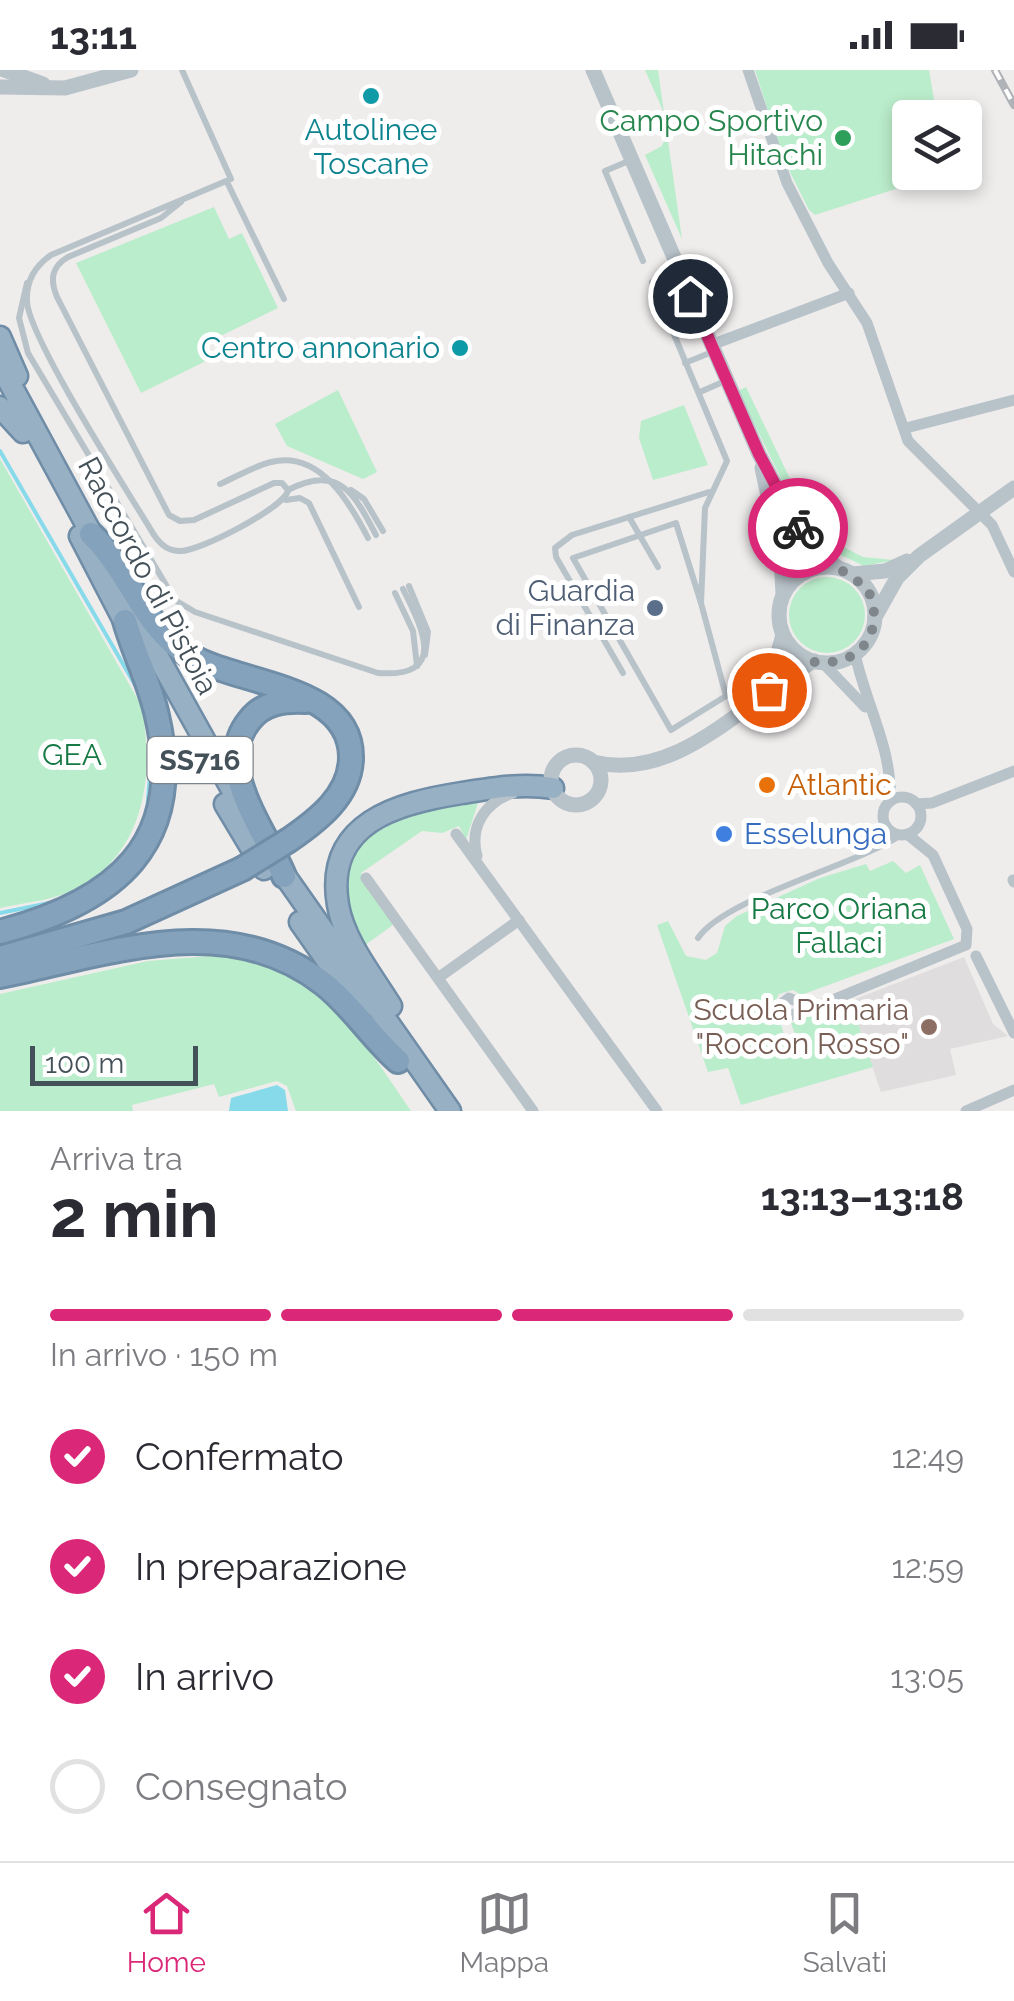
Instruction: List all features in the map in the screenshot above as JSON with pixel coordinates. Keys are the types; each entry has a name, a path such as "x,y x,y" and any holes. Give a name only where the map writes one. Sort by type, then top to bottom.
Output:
{"highway":[{"path":"0,336 28,429"},
{"name":"Raccordo di Pistoia","path":"0,365 124,621 260,863 434,1111"},
{"name":"Raccordo di Pistoia","path":"0,389 91,534 217,766 284,876 452,1111"},
{"path":"0,408 28,429"},
{"path":"2,962 126,922 242,869 290,840 336,800 350,768 350,749 342,726 313,702 291,688 210,667 180,650 152,622 110,554 91,534"},
{"path":"0,932 67,912 103,892 132,862 157,813 163,777 161,737 153,699 124,621"},
{"path":"284,876 245,796 238,748 246,725 262,709 287,700 313,702"},
{"path":"452,1111 348,935 338,906 341,860 368,822 396,807 506,786 554,791"},
{"path":"2,962 170,942 252,946 282,957 324,984 398,1061"}],"street":[{"path":"4,70 48,89"},
{"path":"0,98 131,70"},
{"path":"593,70 759,454 804,539 870,593 875,618"},
{"path":"748,70 787,183 870,330 912,448 992,525 1014,572"},
{"path":"0,87 48,89"},
{"path":"712,348 849,293"},
{"path":"906,428 1014,400"},
{"path":"759,454 781,556 783,596 779,616 783,634 796,652 818,662 870,712"},
{"path":"627,768 578,756 562,760 553,774 554,791 565,803 578,805 593,800 627,768 701,739 751,702 818,662 855,654 868,640 897,578 920,556 1014,488"},
{"path":"783,596 805,572 885,571 920,556"},
{"path":"751,702 771,672 783,634"},
{"path":"855,654 870,712 909,820"},
{"path":"890,760 890,801 884,815 909,820 932,804 1014,771"},
{"path":"594,762 601,778 600,790"},
{"path":"480,865 475,832 495,801 525,791 554,791"},
{"path":"813,1008 966,945 967,929 924,844 909,820 890,801"},
{"path":"456,834 657,1111"},
{"path":"366,878 533,1111"},
{"path":"438,978 519,920"},
{"path":"976,956 1014,1034"},
{"path":"966,1111 1014,1090"}],"lane":[{"path":"182,70 230,172 228,182 284,299"},
{"path":"632,159 605,172 643,261"},
{"path":"228,182 51,255 23,291 18,318 28,353 174,600 194,612 378,673 397,674 419,664 430,642 402,589 419,664"},
{"path":"181,202 162,218 62,260 53,274 54,290 169,515 190,521 274,483 282,483 288,490"},
{"path":"30,278 28,306 35,328 160,543 176,551 194,549 285,501 300,498 309,503 359,607"},
{"path":"652,282 727,458 704,512 700,603"},
{"path":"658,298 686,286"},
{"path":"685,363 712,348"},
{"path":"700,392 726,381"},
{"path":"220,484 279,460 303,464 352,493 376,535 330,480"},
{"path":"288,490 330,480"},
{"path":"285,501 288,490"},
{"path":"623,673 554,551 565,538 710,492"},
{"path":"629,517 658,567"},
{"path":"678,525 700,603 726,696 670,730 572,561 578,553 678,525"},
{"path":"698,938 719,918 883,847 909,820"}],"shaded area":[{"name":"Scuola Primaria \"Roccon Rosso\"","path":"964,957 993,1024 1008,1036 950,1049 956,1075 881,1092 850,1001"}],"green space":[{"path":"645,70 658,70 682,239 645,155 662,146 665,139 658,117 664,113"},
{"name":"Campo Sportivo Hitachi","path":"755,70 929,70 934,100 892,100 892,190 815,215 783,158"},
{"path":"214,207 229,239 242,233 278,308 202,345 208,360 141,393 76,263"},
{"path":"746,387 816,533 863,557 894,560 864,566 812,541 738,391"},
{"path":"338,390 377,472 363,479 287,446 275,424"},
{"path":"684,405 708,465 653,480 639,438 641,421"},
{"name":"GEA","path":"0,459 141,705 147,760 139,813 114,859 69,892 0,908"},
{"path":"827,577 854,588 865,615 854,642 827,653 800,642 789,615 800,588"},
{"path":"478,803 466,840 459,826 442,833 422,831 361,873 393,925 361,948 348,912 345,882 352,858 367,840 388,826 445,808"},
{"name":"Parco Oriana Fallaci","path":"893,861 906,873 920,865 954,939 801,995 793,990 779,994 774,1004 787,1043 797,1040 791,1023 850,1001 873,1067 741,1105 728,1068 708,1072 657,925 668,921 686,956 706,960 717,953 725,926 737,916 820,878 866,864 870,871"},
{"path":"223,955 257,962 312,990 355,1032 411,1111 296,1111 287,1086 277,1081 219,1097 214,1084 132,1105 133,1111 0,1111 0,994 148,961"}],"water":[{"path":"277,1085 285,1090 288,1111 229,1111 231,1098"}],"waterway":[{"path":"0,451 138,690"},
{"path":"147,812 152,752"},
{"path":"0,913 54,902"}],"railway":[{"path":"995,70 1014,105"}],"way so far":[{"path":"769,690 814,661 834,662 855,654 868,640 874,622 873,603 866,587 819,555 798,528"}],"place":[{"name":"Autolinee Toscane","path":"371,96"},
{"name":"Campo Sportivo Hitachi","path":"843,138"},
{"name":"Centro annonario","path":"460,348"},
{"name":"Guardia di Finanza","path":"655,608"},
{"name":"Atlantic","path":"767,785"},
{"name":"Esselunga","path":"724,834"},
{"name":"Scuola Primaria \"Roccon Rosso\"","path":"929,1027"}],"route":[{"path":"690,296 759,454 798,528"}]}
